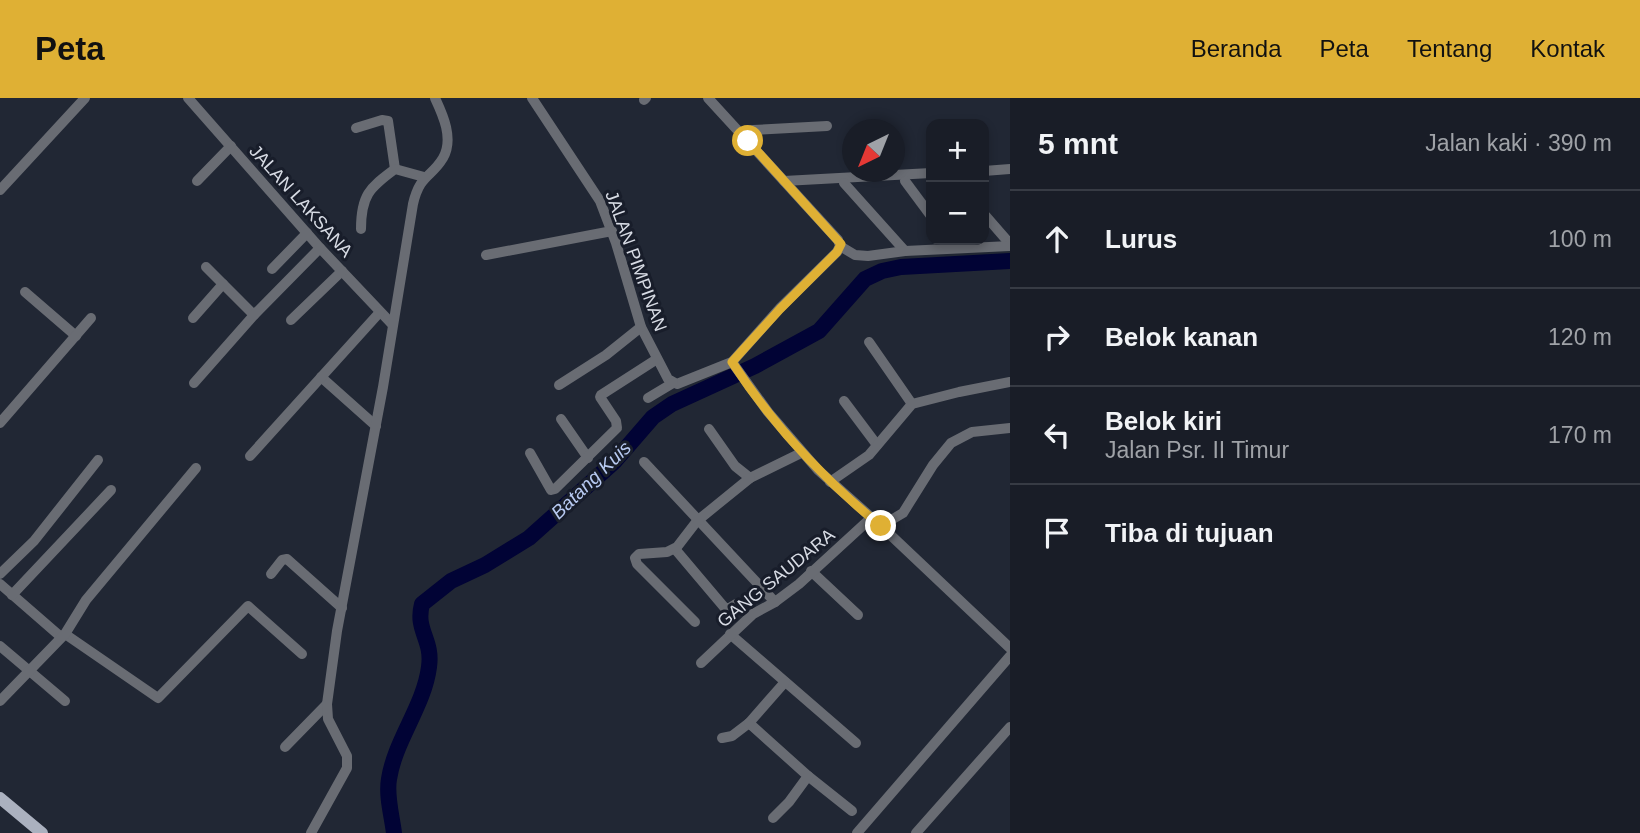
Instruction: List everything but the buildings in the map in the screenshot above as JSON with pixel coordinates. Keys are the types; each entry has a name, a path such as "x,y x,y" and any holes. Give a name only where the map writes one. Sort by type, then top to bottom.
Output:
{"main road":[{"path":"0,798 42,833"}],"street":[{"path":"0,190 85,98"},
{"name":"JALAN LAKSANA","path":"188,98 320,248 392,324"},
{"path":"311,833 347,768 347,756 328,719 327,704 413,204 418,186 446,151 445,120 435,98"},
{"name":"JALAN PIMPINAN","path":"532,98 593,187 612,231 641,327 668,379 673,383"},
{"path":"708,98 838,240 840,246 855,256 1010,245"},
{"path":"356,128 382,120 388,121 395,170"},
{"path":"742,135 753,130 827,126"},
{"path":"197,181 231,146"},
{"path":"395,170 424,177"},
{"path":"361,229 361,211 365,199 372,188 395,170"},
{"path":"989,172 1008,175"},
{"path":"784,180 926,173"},
{"path":"905,181 926,209"},
{"path":"844,183 905,251"},
{"path":"989,220 1010,245"},
{"path":"486,255 612,231"},
{"path":"272,269 307,233"},
{"path":"954,245 958,250"},
{"path":"648,398 673,383 688,381 733,364 780,309 840,246"},
{"path":"194,383 254,315 320,248"},
{"path":"206,267 254,315"},
{"path":"291,320 342,271"},
{"path":"193,318 223,284"},
{"path":"25,292 76,336"},
{"path":"250,456 380,312"},
{"path":"0,423 91,318"},
{"path":"559,385 606,355 641,327"},
{"path":"869,342 912,404"},
{"path":"530,453 552,490 618,427 601,395 657,359"},
{"path":"733,364 801,453 1010,648"},
{"path":"321,377 376,426"},
{"path":"830,482 864,458 912,404 959,391 1010,382"},
{"path":"844,401 877,445"},
{"path":"561,419 588,458"},
{"path":"881,526 903,513 933,465 951,443 972,432 1010,428"},
{"path":"709,429 735,466 750,478"},
{"path":"695,622 635,561 639,554 674,549 697,521 750,478 801,453"},
{"path":"0,574 34,541 98,460"},
{"path":"644,463 775,603"},
{"path":"0,701 63,635 86,600 196,468"},
{"path":"12,595 111,490"},
{"name":"GANG SAUDARA","path":"701,663 752,614 775,603 799,584 871,518"},
{"path":"674,549 724,607 728,609 736,604"},
{"path":"271,574 282,560 287,559 342,608"},
{"path":"811,571 858,615"},
{"path":"0,584 63,635 158,698 248,606 302,654"},
{"path":"730,634 856,743"},
{"path":"0,646 65,701"},
{"path":"857,833 1010,656"},
{"path":"722,738 732,736 750,723 785,682"},
{"path":"285,747 327,704"},
{"path":"750,723 808,776 852,811"},
{"path":"916,833 1010,727"},
{"path":"773,818 808,776"}],"waterway":[{"name":"Batang Kuis","path":"394,833 389,779 429,667 429,649 420,613 422,604 451,581 485,565 529,538 614,462 653,417 672,404 755,366 819,331 865,279 882,271 901,267 1010,261"}],"route":[{"path":"748,141 841,244 837,252 732,362 801,453 881,526"}]}
